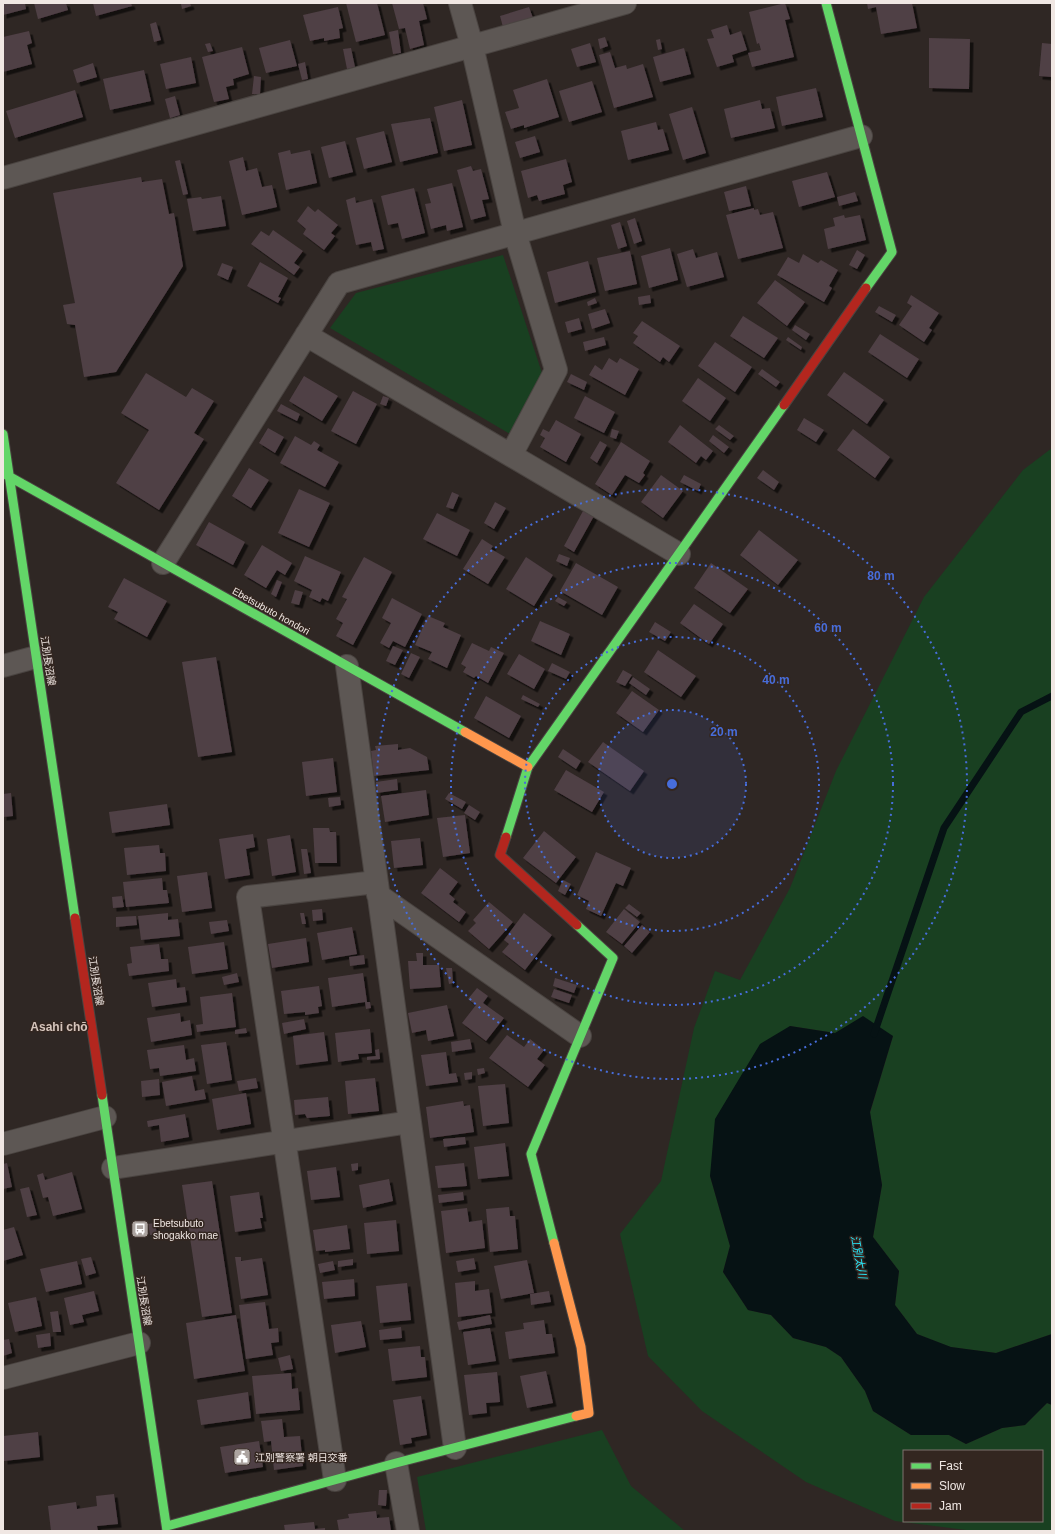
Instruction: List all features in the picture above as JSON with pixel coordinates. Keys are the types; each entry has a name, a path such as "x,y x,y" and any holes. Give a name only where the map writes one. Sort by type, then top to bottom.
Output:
{"street":[{"path":"460,3 472,46 515,234 556,370 511,455"},
{"path":"3,178 625,3"},
{"path":"167,1529 335,1480 589,1413 581,1347 531,1154 613,958 500,855 528,767 892,252 826,3"},
{"path":"163,563 339,283 861,136"},
{"path":"306,335 679,554"},
{"name":"江別長沼線","path":"3,434 6,475 36,657 167,1529"},
{"name":"Ebetsubuto hondori","path":"6,475 528,767"},
{"path":"3,666 36,657"},
{"path":"347,666 455,1448"},
{"path":"335,1480 248,897 377,888 580,1036"},
{"path":"3,1144 105,1117"},
{"path":"113,1168 410,1122"},
{"path":"3,1378 139,1343"},
{"path":"396,1464 408,1531"}],"green space":[{"path":"503,255 544,379 510,434 330,328 356,293"},
{"path":"1052,448 1052,1334 996,1353 950,1347 917,1334 895,1305 899,1271 873,1237 882,1185 870,1113 893,1036 835,1033 790,1026 710,1176 730,1246 723,1272 748,1310 771,1315 793,1338 826,1347 841,1357 865,1391 873,1411 911,1435 949,1435 966,1444 1002,1428 1025,1425 1047,1403 1052,1405 1052,1530 974,1531 895,1521 806,1482 702,1411 648,1356 620,1234 661,1181 694,1028 715,971 740,980 790,888 836,771 924,597 1023,470"},
{"path":"602,1430 631,1486 685,1531 426,1531 417,1477"}],"water":[{"name":"江別太川","path":"863,1016 893,1036 870,1112 882,1185 873,1237 899,1271 895,1305 917,1334 951,1347 996,1353 1052,1334 1052,1405 1047,1403 1025,1425 1002,1428 966,1444 949,1435 911,1435 873,1411 865,1391 841,1357 826,1347 793,1338 771,1315 748,1310 723,1272 730,1246 710,1176 715,1119 760,1044 790,1026 835,1033"}],"building":[{"path":"3,3 25,3 26,9 3,15"},
{"path":"34,3 66,3 68,10 38,19"},
{"path":"93,3 131,3 132,6 96,16"},
{"path":"190,3 191,6 182,9 181,4"},
{"path":"346,3 377,3 385,35 356,42"},
{"path":"392,3 423,3 427,19 419,21 424,45 410,49 405,28 399,29"},
{"path":"785,3 790,19 785,20 794,57 752,67 748,53 761,50 759,43 757,44 749,12"},
{"path":"867,3 912,3 917,28 881,34 876,7 868,9"},
{"path":"338,7 343,28 339,29 340,38 324,41 324,38 310,41 303,15"},
{"path":"529,7 533,18 503,27 500,16"},
{"path":"156,22 161,40 154,42 150,24"},
{"path":"727,25 730,35 741,31 747,50 732,55 734,62 717,67 707,39 714,38 711,30"},
{"path":"398,30 401,53 393,54 389,32"},
{"path":"29,31 32,43 27,45 32,64 3,72 3,37"},
{"path":"605,37 608,46 600,49 598,39"},
{"path":"929,38 970,39 969,89 929,88"},
{"path":"660,39 662,49 658,50 656,40"},
{"path":"290,40 297,66 266,73 259,48"},
{"path":"210,43 213,51 208,52 205,44"},
{"path":"590,43 596,62 577,67 571,49"},
{"path":"1042,43 1052,44 1052,77 1039,76"},
{"path":"242,47 249,74 233,79 234,85 226,87 229,99 214,102 202,57"},
{"path":"351,48 355,67 347,69 343,49"},
{"path":"684,48 691,74 660,82 653,57"},
{"path":"610,52 615,68 626,65 627,69 643,64 653,97 614,108 599,55"},
{"path":"191,57 196,83 166,89 160,64"},
{"path":"305,62 308,79 302,80 298,64"},
{"path":"93,63 97,77 77,83 73,70"},
{"path":"144,70 151,101 110,110 103,79"},
{"path":"254,76 261,77 260,94 252,94"},
{"path":"547,79 559,117 524,128 524,125 511,129 505,112 519,108 513,90"},
{"path":"592,81 602,112 569,122 559,91"},
{"path":"816,88 823,117 782,126 776,97"},
{"path":"75,90 83,117 15,138 6,111"},
{"path":"175,96 180,115 170,118 165,99"},
{"path":"462,100 472,145 444,151 434,107"},
{"path":"760,100 762,109 770,108 775,128 731,138 724,109"},
{"path":"692,107 706,153 683,160 669,114"},
{"path":"430,118 438,153 400,162 391,124"},
{"path":"656,122 658,130 663,129 669,150 628,160 621,131"},
{"path":"384,131 392,162 364,169 356,138"},
{"path":"535,136 540,152 520,158 515,142"},
{"path":"345,141 353,172 329,178 321,147"},
{"path":"290,150 291,154 310,150 317,183 286,190 278,153"},
{"path":"243,157 246,171 257,168 262,187 272,185 277,207 242,215 229,161"},
{"path":"566,159 572,182 563,185 565,194 539,201 537,195 528,198 521,171"},
{"path":"180,160 188,194 183,195 175,161"},
{"path":"471,166 473,171 481,169 489,199 482,200 486,216 471,220 457,170"},
{"path":"827,172 835,197 799,207 792,181"},
{"path":"141,177 142,182 162,179 169,214 174,213 183,266 116,372 84,377 75,325 67,324 63,305 75,303 53,193"},
{"path":"452,183 463,227 447,231 446,225 431,229 425,204 431,203 427,189"},
{"path":"746,186 751,206 729,211 724,192"},
{"path":"414,188 425,233 402,239 398,223 388,225 381,196"},
{"path":"855,192 858,201 839,206 837,197"},
{"path":"221,196 226,226 193,231 187,199 201,197 202,199"},
{"path":"355,197 356,203 372,199 384,249 373,251 371,242 356,245 346,200"},
{"path":"308,206 315,212 318,209 338,225 331,233 335,236 324,250 303,234 306,229 297,221"},
{"path":"754,208 754,210 758,209 760,215 773,212 783,248 738,259 726,215"},
{"path":"844,215 845,218 860,215 866,240 828,249 824,229 835,226 833,218"},
{"path":"635,218 642,241 634,244 627,221"},
{"path":"620,222 627,246 618,249 611,225"},
{"path":"273,230 303,251 294,263 300,267 294,275 251,244 261,231 269,236"},
{"path":"670,248 678,280 649,288 641,256"},
{"path":"693,249 696,258 717,252 724,277 687,287 677,254"},
{"path":"857,250 865,255 857,269 849,265"},
{"path":"630,251 637,284 605,291 597,258"},
{"path":"803,254 818,263 821,260 838,270 829,286 832,288 824,302 777,275 788,257 799,263"},
{"path":"588,261 596,292 555,303 547,272"},
{"path":"260,262 288,278 278,297 281,298 278,303 247,286"},
{"path":"222,263 233,267 228,280 217,275"},
{"path":"775,280 805,302 787,326 757,303"},
{"path":"650,295 651,303 639,305 638,297"},
{"path":"911,295 939,313 929,328 932,330 924,342 899,325 912,306 907,303"},
{"path":"595,298 597,303 588,306 587,302"},
{"path":"879,306 896,315 892,322 875,312"},
{"path":"605,309 610,323 592,329 588,314"},
{"path":"743,316 778,338 764,358 730,336"},
{"path":"579,318 582,329 568,333 565,322"},
{"path":"642,321 680,346 669,362 663,357 660,362 633,343 638,336 633,333"},
{"path":"795,325 810,334 806,340 792,330"},
{"path":"880,334 919,359 907,378 868,352"},
{"path":"604,337 606,345 585,351 583,342"},
{"path":"788,337 802,347 801,350 786,340"},
{"path":"715,342 752,367 735,392 698,366"},
{"path":"609,358 617,363 620,358 639,369 625,395 589,375 595,365 602,370"},
{"path":"762,369 780,382 776,387 758,374"},
{"path":"844,372 884,400 867,424 827,395"},
{"path":"146,373 186,397 192,388 214,401 194,433 204,439 159,510 116,483 149,430 121,413"},
{"path":"571,374 587,382 584,390 567,382"},
{"path":"304,376 338,396 322,421 289,401"},
{"path":"698,378 726,398 710,421 682,401"},
{"path":"353,391 377,404 356,444 331,431"},
{"path":"383,396 389,398 386,406 380,404"},
{"path":"585,396 615,412 604,433 574,418"},
{"path":"281,404 300,414 297,421 277,411"},
{"path":"804,418 824,430 816,442 797,430"},
{"path":"556,420 581,434 566,462 540,447 545,438 540,435 543,429 549,432"},
{"path":"680,425 713,451 706,460 701,456 696,463 668,442"},
{"path":"719,425 734,436 730,440 715,429"},
{"path":"268,428 284,437 275,453 259,443"},
{"path":"612,429 619,431 616,439 610,437"},
{"path":"853,429 890,457 875,478 837,450"},
{"path":"713,435 729,447 724,453 709,441"},
{"path":"295,436 311,445 314,441 320,445 317,450 339,462 325,487 280,463"},
{"path":"600,441 607,445 597,463 590,458"},
{"path":"621,442 650,461 643,473 645,475 639,483 625,475 612,495 595,484"},
{"path":"249,468 269,480 251,508 232,496"},
{"path":"763,470 779,482 774,490 757,478"},
{"path":"661,475 683,491 663,518 641,502"},
{"path":"684,475 701,484 698,491 680,482"},
{"path":"299,489 330,503 309,547 278,533"},
{"path":"452,492 459,495 453,509 446,507"},
{"path":"495,502 506,508 494,529 484,523"},
{"path":"583,511 594,516 574,552 564,546"},
{"path":"437,513 470,530 457,556 423,539"},
{"path":"209,522 245,542 233,565 196,545"},
{"path":"759,530 798,560 778,585 740,555"},
{"path":"482,539 493,546 491,549 505,557 488,584 463,569"},
{"path":"262,545 292,563 285,575 277,570 266,588 244,575"},
{"path":"559,554 570,558 567,566 556,561"},
{"path":"305,556 341,572 328,601 322,598 320,602 309,597 312,590 294,581"},
{"path":"364,557 392,572 353,645 336,636 343,623 336,619 347,599 342,597"},
{"path":"526,557 553,575 534,606 506,589"},
{"path":"576,563 618,587 602,615 560,591"},
{"path":"711,563 748,589 730,613 694,588"},
{"path":"124,578 167,601 147,637 114,619 118,612 108,607"},
{"path":"277,580 282,582 276,597 271,594"},
{"path":"295,590 303,592 299,605 291,603"},
{"path":"558,597 567,602 564,606 555,601"},
{"path":"392,598 422,614 405,647 393,641 389,648 380,643 391,623 382,618"},
{"path":"694,604 723,624 709,644 680,623"},
{"path":"428,616 445,623 443,627 461,635 447,668 428,659 432,652 415,645"},
{"path":"540,621 570,634 561,655 531,641"},
{"path":"655,622 671,632 665,641 649,632"},
{"path":"472,643 489,651 491,647 504,653 488,683 476,676 474,678 463,672 466,667 461,664"},
{"path":"393,646 403,650 395,665 386,661"},
{"path":"658,650 696,676 681,697 644,672"},
{"path":"411,653 420,657 409,678 401,674"},
{"path":"519,654 545,669 534,689 507,674"},
{"path":"216,657 232,752 198,757 182,662"},
{"path":"552,663 570,672 566,679 548,671"},
{"path":"623,670 632,675 625,686 616,682"},
{"path":"633,677 650,689 646,695 629,683"},
{"path":"632,691 659,710 643,732 616,713"},
{"path":"523,695 540,704 538,707 521,699"},
{"path":"486,696 521,716 509,738 474,718"},
{"path":"603,742 644,771 630,791 588,762"},
{"path":"398,744 398,750 410,748 427,757 429,770 374,776 371,751 376,750 375,746"},
{"path":"563,749 581,761 576,769 558,757"},
{"path":"333,758 337,792 306,796 302,762"},
{"path":"566,770 604,792 592,812 554,790"},
{"path":"397,779 398,790 377,793 376,782"},
{"path":"426,790 429,815 385,822 381,796"},
{"path":"11,793 13,816 3,817 3,794"},
{"path":"449,793 466,802 462,809 445,799"},
{"path":"340,797 341,805 329,807 328,798"},
{"path":"167,804 170,825 112,833 109,812"},
{"path":"469,805 480,812 475,820 464,813"},
{"path":"465,815 470,853 443,857 437,818"},
{"path":"313,828 329,828 330,832 336,832 337,863 315,863"},
{"path":"544,831 576,857 556,883 523,858"},
{"path":"253,834 255,847 246,849 250,875 225,879 219,839"},
{"path":"290,835 296,872 272,876 267,839"},
{"path":"420,838 423,865 394,868 391,841"},
{"path":"159,845 160,853 165,853 166,871 127,875 124,848"},
{"path":"301,849 307,849 311,873 304,874"},
{"path":"596,852 631,868 623,886 616,883 601,916 586,909 589,901 577,895"},
{"path":"440,868 458,882 449,894 455,899 453,902 466,912 459,922 421,893"},
{"path":"207,872 212,908 182,912 177,876"},
{"path":"162,878 163,890 167,890 169,903 126,907 123,882"},
{"path":"563,880 571,884 565,895 558,891"},
{"path":"122,896 124,907 113,908 112,897"},
{"path":"489,902 513,922 489,949 468,931 476,923 473,920"},
{"path":"629,904 641,913 637,917 625,908"},
{"path":"322,909 323,920 313,921 312,910"},
{"path":"624,909 640,922 622,944 606,932"},
{"path":"168,913 168,920 178,919 180,936 141,940 138,916"},
{"path":"300,913 304,913 306,924 302,924"},
{"path":"524,913 552,935 525,970 502,952 509,944 504,940"},
{"path":"136,916 137,925 116,927 116,917"},
{"path":"227,920 229,931 211,934 209,922"},
{"path":"642,925 650,932 632,953 624,946"},
{"path":"352,927 357,954 322,960 317,933"},
{"path":"306,938 309,962 272,968 268,944"},
{"path":"224,942 228,969 192,974 188,947"},
{"path":"159,944 161,959 168,959 169,971 129,976 127,964 132,963 130,947"},
{"path":"416,953 423,953 423,965 439,965 441,987 410,989 408,961 417,961"},
{"path":"364,955 365,964 350,966 349,957"},
{"path":"446,968 452,968 453,983 449,984"},
{"path":"237,973 239,982 224,985 222,977"},
{"path":"363,973 367,1002 370,1002 371,1008 366,1009 365,1002 332,1007 328,978"},
{"path":"555,978 577,985 574,993 553,986"},
{"path":"176,979 177,988 185,987 187,1002 152,1007 148,983"},
{"path":"319,986 322,1006 318,1007 319,1013 305,1015 305,1012 284,1014 281,991"},
{"path":"477,988 488,996 483,1003 504,1018 486,1041 462,1023 476,1005 468,999"},
{"path":"554,989 572,995 569,1003 551,997"},
{"path":"232,993 236,1027 197,1032 196,1025 203,1024 200,997"},
{"path":"447,1005 454,1036 428,1041 426,1030 412,1033 408,1013"},
{"path":"180,1013 181,1022 190,1020 192,1035 151,1042 147,1018"},
{"path":"304,1019 306,1029 284,1034 282,1023"},
{"path":"246,1028 247,1033 235,1034 235,1030"},
{"path":"370,1029 372,1053 358,1054 359,1059 338,1062 335,1033"},
{"path":"324,1032 328,1061 296,1065 293,1036"},
{"path":"507,1035 524,1047 530,1039 544,1050 537,1059 545,1065 528,1087 489,1058"},
{"path":"470,1039 472,1049 452,1052 451,1042"},
{"path":"226,1042 232,1080 207,1084 201,1045"},
{"path":"184,1045 186,1060 194,1058 196,1071 160,1076 159,1068 150,1069 147,1050"},
{"path":"379,1049 380,1059 367,1060 367,1057 376,1056 375,1050"},
{"path":"446,1052 449,1074 456,1073 458,1082 426,1086 421,1055"},
{"path":"484,1068 485,1073 478,1075 477,1069"},
{"path":"472,1072 472,1079 465,1080 464,1073"},
{"path":"192,1076 195,1091 204,1089 206,1099 166,1106 162,1082"},
{"path":"256,1078 258,1088 239,1091 237,1081"},
{"path":"375,1078 379,1111 348,1114 345,1081"},
{"path":"159,1079 160,1095 142,1097 141,1081"},
{"path":"505,1084 509,1123 483,1126 478,1086"},
{"path":"246,1093 251,1124 217,1130 212,1099"},
{"path":"328,1097 330,1116 307,1118 305,1114 295,1115 294,1100"},
{"path":"463,1101 464,1106 470,1105 474,1132 430,1138 426,1107"},
{"path":"185,1114 189,1137 161,1142 159,1125 148,1127 147,1121"},
{"path":"465,1137 466,1144 444,1147 443,1139"},
{"path":"505,1143 509,1176 478,1179 474,1147"},
{"path":"7,1163 12,1187 3,1189 3,1164"},
{"path":"358,1163 358,1170 352,1171 351,1164"},
{"path":"464,1163 467,1186 438,1188 435,1166"},
{"path":"336,1167 340,1197 311,1200 307,1171"},
{"path":"72,1172 82,1209 53,1216 48,1197 43,1198 37,1175 43,1173 45,1180"},
{"path":"389,1179 393,1201 363,1208 359,1185"},
{"path":"212,1181 232,1313 202,1317 182,1185"},
{"path":"29,1187 37,1215 27,1217 20,1189"},
{"path":"259,1192 263,1218 260,1218 262,1228 235,1232 230,1196"},
{"path":"463,1192 464,1200 439,1203 438,1195"},
{"path":"509,1207 510,1216 515,1216 518,1249 490,1252 486,1209"},
{"path":"467,1208 469,1222 482,1220 485,1248 446,1253 441,1211"},
{"path":"396,1220 399,1251 367,1254 364,1223"},
{"path":"155,1223 157,1234 150,1235 148,1224"},
{"path":"347,1225 350,1249 325,1252 325,1250 316,1251 313,1230"},
{"path":"14,1227 23,1255 3,1261 3,1230"},
{"path":"91,1257 96,1273 86,1276 81,1259"},
{"path":"235,1257 241,1257 241,1261 262,1258 268,1295 241,1299"},
{"path":"474,1258 476,1269 458,1272 456,1261"},
{"path":"353,1259 353,1265 338,1267 338,1261"},
{"path":"527,1260 534,1293 501,1299 494,1266"},
{"path":"77,1261 82,1284 46,1292 40,1269"},
{"path":"333,1261 335,1270 320,1273 318,1264"},
{"path":"354,1279 355,1296 324,1299 322,1282"},
{"path":"475,1281 475,1291 489,1289 492,1313 458,1317 455,1283"},
{"path":"407,1283 411,1320 380,1323 376,1286"},
{"path":"94,1291 99,1311 82,1315 84,1322 70,1325 64,1298"},
{"path":"549,1291 551,1302 531,1305 530,1294"},
{"path":"36,1297 42,1326 15,1332 8,1303"},
{"path":"265,1302 269,1329 278,1328 279,1342 271,1343 273,1355 246,1359 239,1305"},
{"path":"58,1311 61,1332 53,1332 50,1312"},
{"path":"236,1315 245,1371 194,1379 186,1323"},
{"path":"490,1315 492,1324 459,1330 457,1322"},
{"path":"544,1320 546,1334 552,1334 555,1353 509,1359 505,1332 524,1329 523,1323"},
{"path":"361,1321 366,1347 335,1353 331,1325"},
{"path":"401,1327 402,1338 380,1340 379,1330"},
{"path":"490,1328 496,1361 468,1365 463,1332"},
{"path":"50,1333 51,1346 38,1348 36,1335"},
{"path":"9,1339 12,1353 3,1356 3,1340"},
{"path":"420,1346 421,1357 425,1357 427,1377 392,1381 388,1349"},
{"path":"290,1355 293,1369 281,1371 278,1358"},
{"path":"546,1371 553,1403 527,1408 520,1376"},
{"path":"497,1372 500,1402 486,1403 487,1413 469,1415 464,1375"},
{"path":"291,1373 292,1389 298,1388 300,1410 256,1414 252,1376"},
{"path":"248,1392 251,1418 201,1425 197,1400"},
{"path":"421,1396 427,1435 411,1438 412,1443 400,1445 393,1400"},
{"path":"282,1419 284,1437 300,1436 303,1466 274,1470 271,1441 264,1442 261,1421"},
{"path":"38,1432 40,1457 4,1461 3,1436"},
{"name":"江別警察署 朝日交番","path":"259,1441 263,1467 225,1473 220,1447"},
{"path":"379,1490 387,1490 386,1506 378,1505"},
{"path":"114,1494 118,1524 97,1526 98,1531 51,1531 48,1506 76,1502 77,1509 97,1506 96,1496"},
{"path":"376,1511 377,1518 389,1517 391,1531 339,1531 337,1520 349,1518 348,1514"},
{"path":"314,1522 315,1529 325,1528 325,1531 285,1531 284,1525"}],"waterway":[{"path":"874,1034 944,828 1021,712 1052,696"}],"traffic: fast":[{"path":"826,3 892,252 866,288"},
{"path":"506,837 528,767 784,405"},
{"path":"3,434 75,918"},
{"path":"3,473 465,732"},
{"path":"554,1243 531,1154 613,958 577,925"},
{"path":"102,1095 167,1531"},
{"path":"167,1526 396,1463 576,1416"}],"traffic: slow":[{"path":"465,732 528,767"},
{"path":"554,1243 581,1347 589,1413 576,1416"}],"traffic: jam":[{"path":"784,405 866,288"},
{"path":"506,837 500,855 577,925"},
{"path":"75,918 102,1095"}],"place":[{"name":"Ebetsubuto shogakko mae","path":"140,1229"},
{"name":"江別警察署 朝日交番","path":"242,1457"}],"district":[{"name":"Asahi chō","path":"59,1027"}]}
